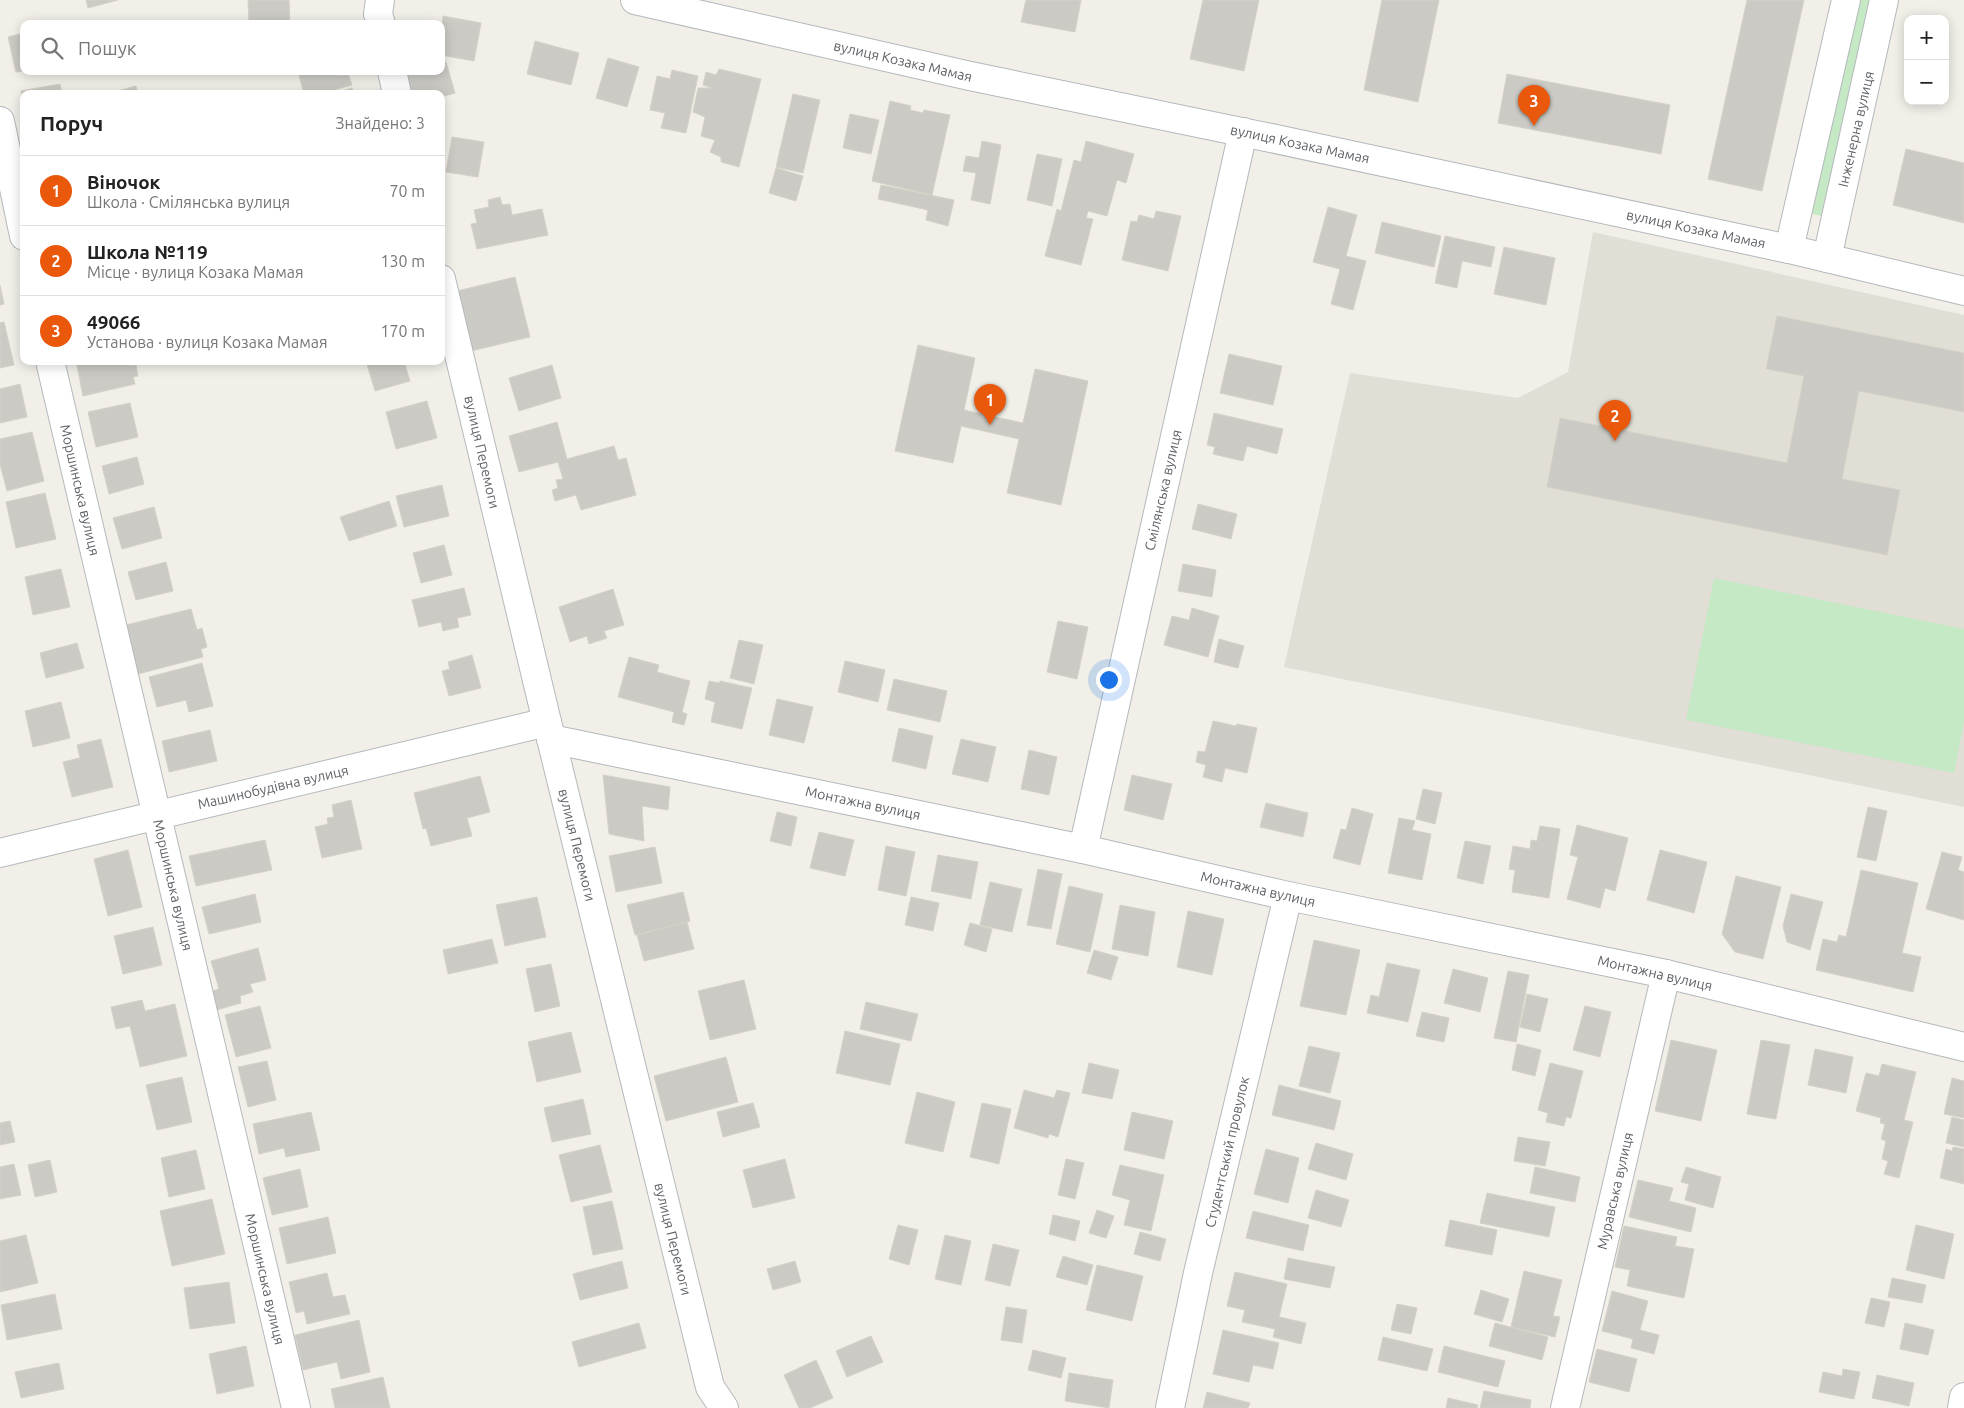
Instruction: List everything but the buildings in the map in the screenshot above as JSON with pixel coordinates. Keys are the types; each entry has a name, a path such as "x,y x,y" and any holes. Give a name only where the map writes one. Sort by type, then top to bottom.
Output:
{"street":[{"path":"380,0 378,14 380,20"},
{"path":"1789,249 1846,0"},
{"name":"Інженерна вулиця","path":"1826,258 1884,0"},
{"name":"вулиця Козака Мамая","path":"643,1 970,76 1243,132 1789,249 1964,291"},
{"path":"393,75 396,90"},
{"path":"0,121 20,217"},
{"name":"Смілянська вулиця","path":"1083,849 1243,132"},
{"name":"вулиця Перемоги","path":"445,296 710,1387 724,1408"},
{"name":"Моршинська вулиця","path":"51,365 296,1408"},
{"name":"Монтажна вулиця","path":"549,730 1288,896 1666,974 1964,1047"},
{"name":"Машинобудівна вулиця","path":"0,853 156,815 549,730"},
{"name":"Студентський провулок","path":"1170,1408 1198,1273 1288,896"},
{"name":"Муравська вулиця","path":"1565,1408 1666,974"},
{"path":"1962,1408 1964,1397"}],"shaded area":[{"path":"1593,232 1964,315 1964,807 1284,667 1350,373 1518,398 1568,372"}],"green space":[{"path":"1850,0 1878,0 1830,218 1804,212"},
{"path":"1714,578 1964,629 1964,722 1954,773 1686,720"}],"place":[{"name":"49066","path":"1534,126"},
{"name":"Віночок","path":"990,425"},
{"name":"Школа №119","path":"1615,441"}]}
